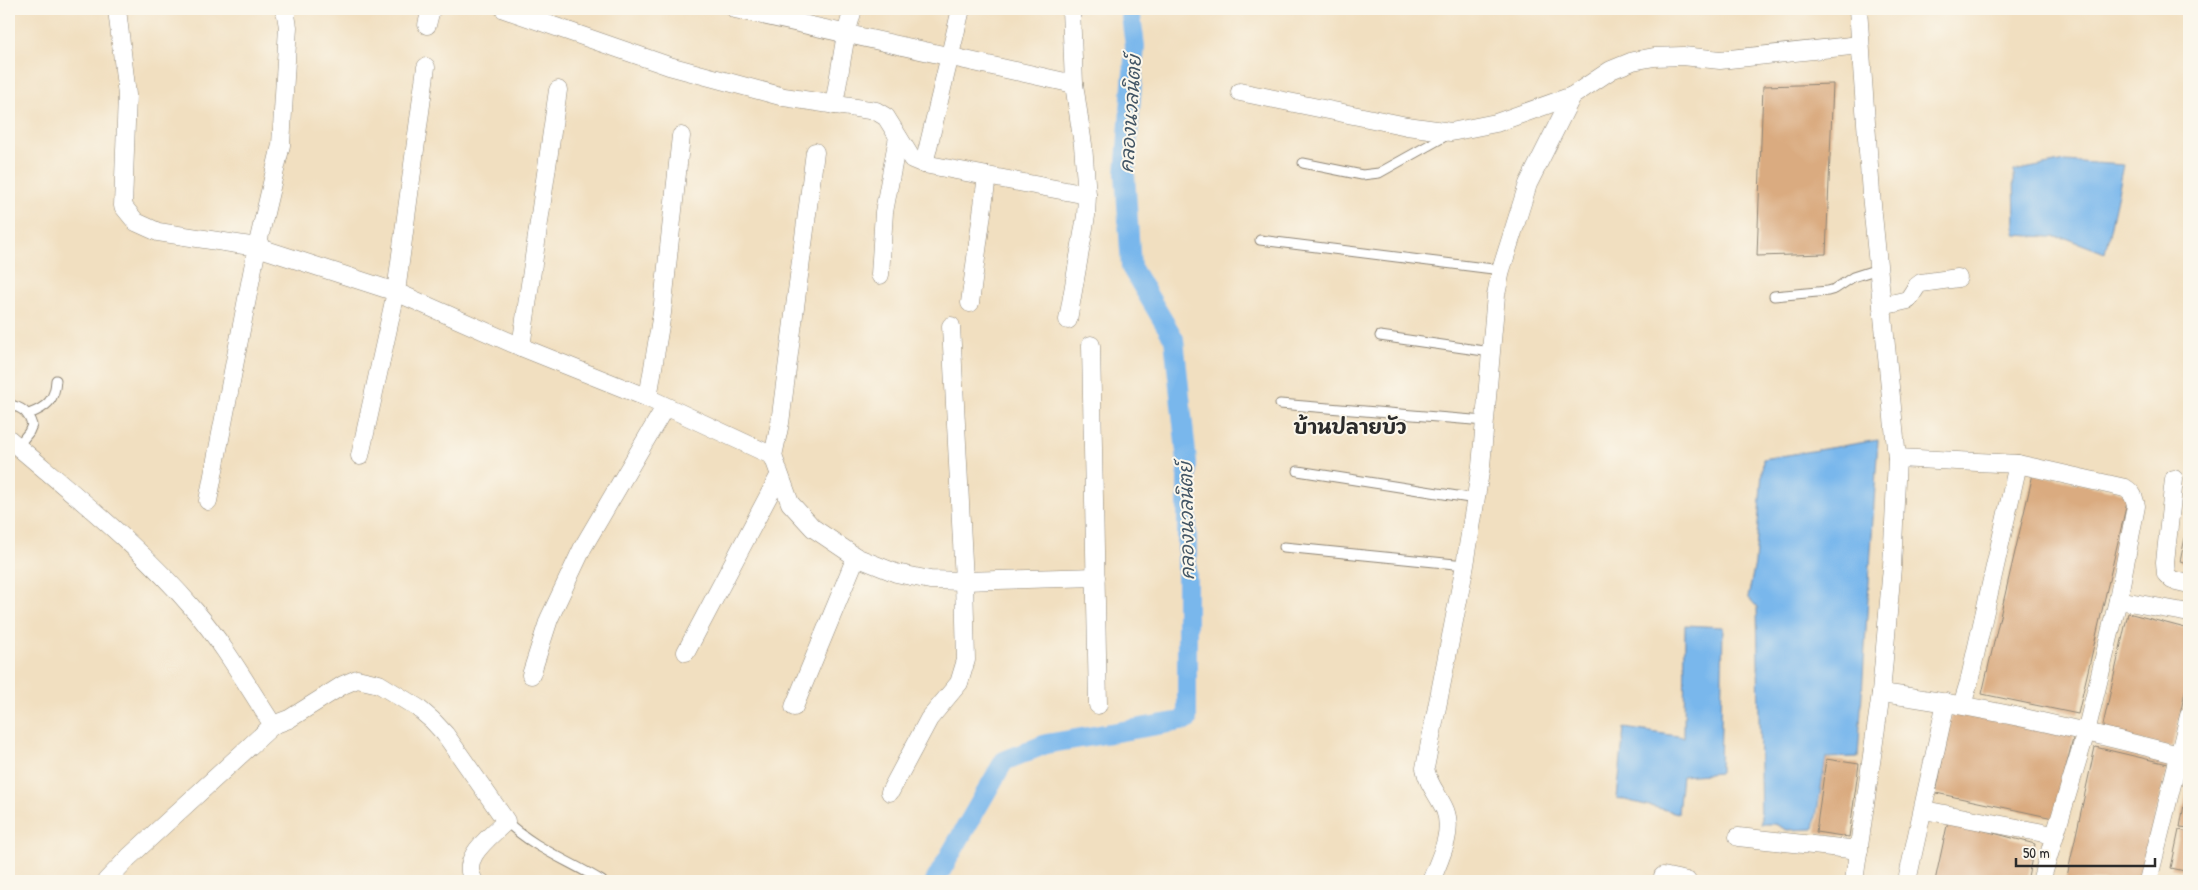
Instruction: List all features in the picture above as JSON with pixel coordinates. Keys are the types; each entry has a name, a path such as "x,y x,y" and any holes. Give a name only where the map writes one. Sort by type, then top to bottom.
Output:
{"street":[{"path":"117,9 127,95 123,206 136,222 158,232 257,247 396,292 521,347 648,398 773,456"},
{"path":"208,501 257,247 281,145 288,27 285,9"},
{"path":"504,9 669,66 784,97 876,111 886,117 912,159 924,164 1087,195"},
{"path":"735,9 1074,84"},
{"path":"834,105 852,9"},
{"path":"924,164 961,9"},
{"path":"1068,320 1086,216 1087,195 1083,145 1074,84 1071,9"},
{"path":"1854,881 1881,693 1892,567 1897,458 1878,269 1858,9"},
{"path":"1240,92 1422,128 1452,132 1496,123 1572,96 1611,70 1633,61 1654,57 1683,56 1720,60 1860,45"},
{"path":"360,456 396,292 426,68"},
{"path":"521,347 558,90"},
{"path":"1431,881 1446,843 1448,824 1445,811 1427,781 1425,768 1465,565 1481,466 1496,295 1501,270 1528,184 1572,96"},
{"path":"648,398 662,312 681,136"},
{"path":"880,275 884,212 898,137"},
{"path":"815,152 781,413 773,456 790,504 813,528 856,557 896,573 930,580 964,581 1096,576"},
{"path":"970,303 987,176"},
{"path":"1882,306 1908,300 1917,286 1927,281 1958,278"},
{"path":"890,792 929,719 959,683 966,660 964,581 951,326"},
{"path":"1090,345 1098,705"},
{"path":"531,675 549,619 583,547 665,407"},
{"path":"13,443 124,538 169,582 197,613 273,725"},
{"path":"1897,458 2018,464 2125,488 2132,492 2136,506 2118,600 2086,732 2041,881"},
{"path":"1907,881 1924,810 1954,703 1971,672 2018,464"},
{"path":"686,652 779,476"},
{"path":"2174,479 2165,562 2166,574 2172,580 2189,584"},
{"path":"794,708 856,557"},
{"path":"2118,600 2189,614"},
{"path":"106,881 129,857 273,725 289,719 343,685 356,679 379,684 418,708 432,720 445,734 506,820 471,857 470,866 474,881"},
{"path":"1881,693 1954,703 2180,755"},
{"path":"2148,881 2189,716"},
{"path":"1924,810 2054,835"},
{"path":"1738,837 1859,850"},
{"path":"1663,876 1687,881"}],"lane":[{"path":"1303,163 1362,175 1379,173 1452,132"},
{"path":"1260,240 1443,261 1501,270"},
{"path":"1774,296 1828,291 1835,289 1853,277 1878,269"},
{"path":"1380,336 1491,352"},
{"path":"28,414 49,402 55,394 56,380"},
{"path":"1280,404 1484,421"},
{"path":"9,405 18,406 28,414 32,424 29,432 13,443"},
{"path":"1298,471 1476,499"},
{"path":"1284,547 1465,565"},
{"path":"506,820 534,844 602,881"}],"water":[{"path":"2065,161 2124,165 2105,253 2066,238 2015,235 2014,171"},
{"path":"1878,440 1858,757 1826,758 1814,829 1787,830 1775,824 1761,824 1757,607 1748,597 1755,563 1763,459"},
{"path":"1685,625 1723,627 1720,773 1682,776 1678,813 1617,798 1624,728 1684,737"}],"building":[{"path":"1833,84 1826,254 1757,256 1763,86"},
{"path":"2033,474 2129,494 2078,714 1982,694"},
{"path":"2189,523 2189,564 2180,562"},
{"path":"2128,613 2189,629 2189,673 2173,747 2101,734"},
{"path":"1952,712 2074,735 2053,818 1936,793"},
{"path":"2095,747 2168,764 2140,881 2066,881"},
{"path":"1826,759 1859,764 1849,837 1816,832"},
{"path":"2187,789 2189,789 2189,828 2180,827"},
{"path":"1948,821 2035,844 2027,881 1935,881"},
{"path":"2179,830 2189,832 2189,872 2171,868"},
{"path":"1634,877 1651,881 1633,881"}],"waterway":[{"name":"คลองนวลนิตย์","path":"935,881 1004,761 1046,744 1187,720 1187,462 1174,339 1131,267 1125,174 1135,46 1130,9"}],"district":[{"name":"บ้านปลายบัว","path":"1350,426"}]}
